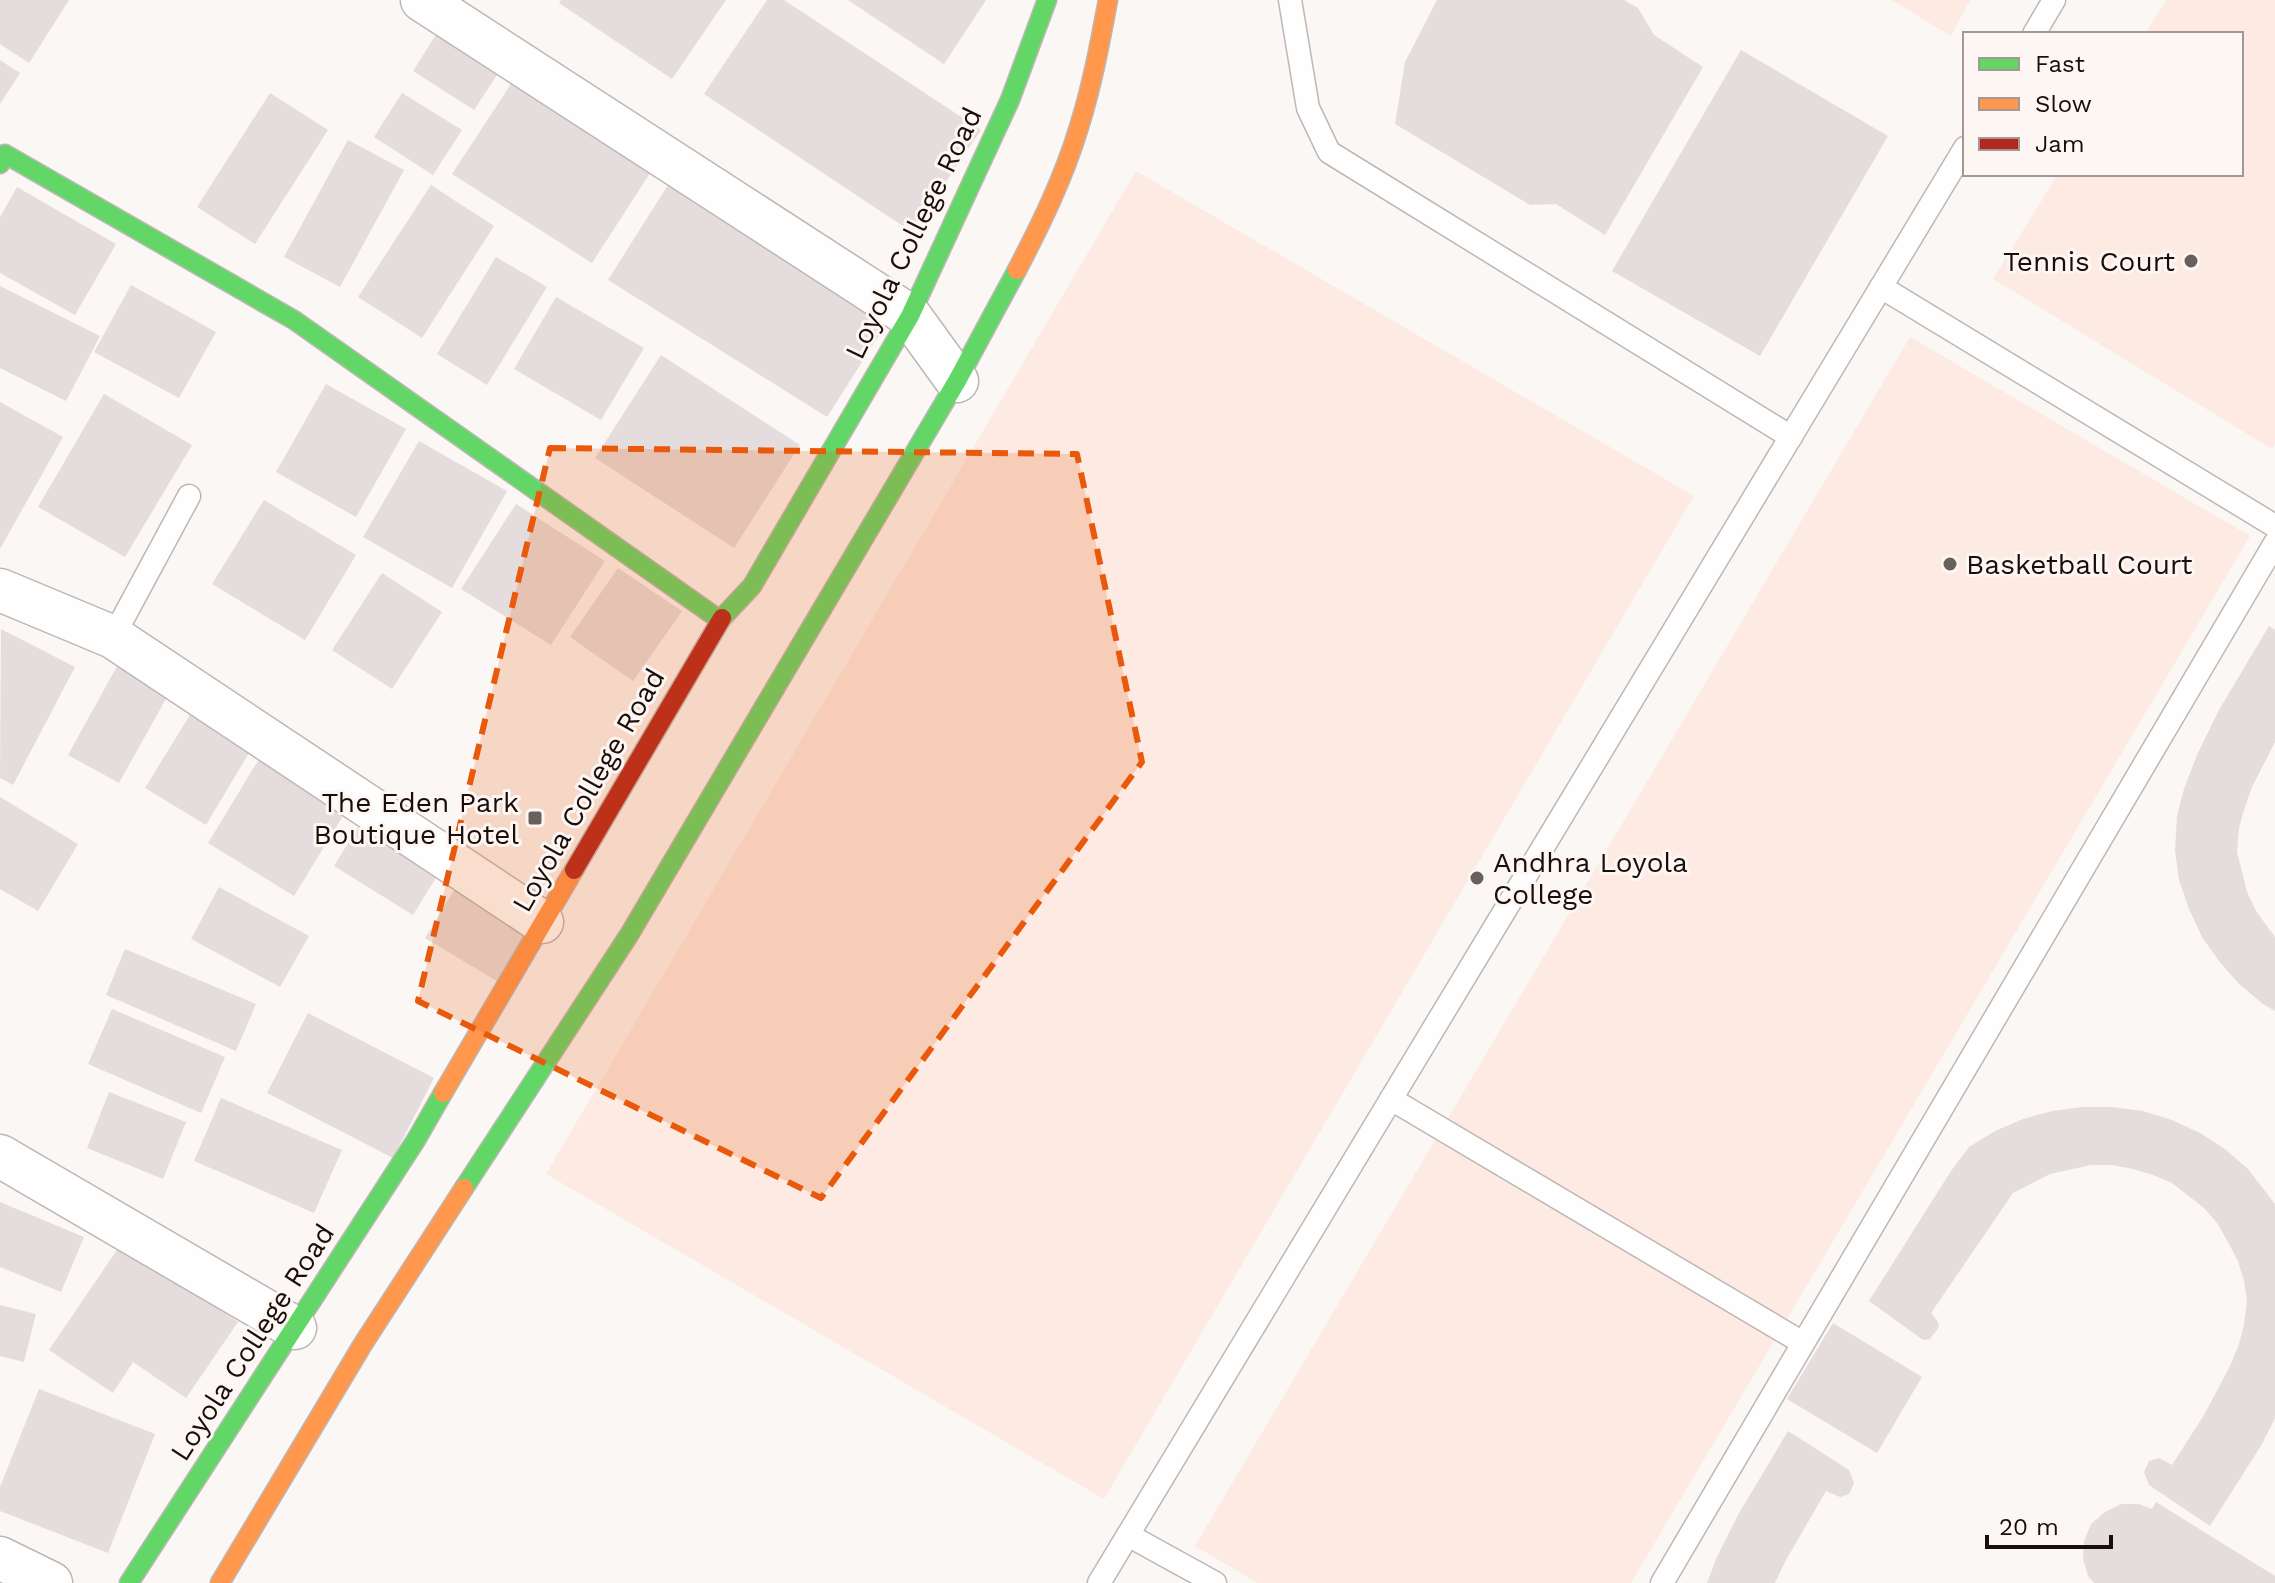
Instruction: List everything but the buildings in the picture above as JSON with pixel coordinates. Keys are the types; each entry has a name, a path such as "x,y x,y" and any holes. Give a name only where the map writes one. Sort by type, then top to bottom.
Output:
{"street":[{"path":"422,0 910,316 957,381"},
{"name":"Loyola College Road","path":"129,1583 416,1140 720,620 752,586 910,316 1010,100 1047,0"},
{"path":"220,1583 363,1344 629,935 957,381 1042,223 1079,129 1108,0"},
{"path":"0,164 5,154 294,320 720,620"},
{"path":"0,590 113,637 542,922"},
{"path":"0,1156 295,1328"},
{"path":"0,1558 51,1583"}],"lane":[{"path":"1290,0 1308,108 1329,152 1791,437"},
{"path":"2035,32 2054,0"},
{"path":"1099,1583 1963,151"},
{"path":"1881,287 2275,526"},
{"path":"113,637 189,496"},
{"path":"1662,1583 2275,543"},
{"path":"1391,1099 1803,1343"},
{"path":"1128,1535 1215,1583"}],"highlighted area":[{"path":"550,448 1077,454 1142,762 821,1198 418,1001"}],"shaded area":[{"path":"1892,0 1970,0 1951,36"},
{"path":"2166,0 2275,0 2275,444 2272,449 1993,279 2057,176 2243,176 2243,32 2146,32"},
{"path":"1136,171 1694,496 1104,1499 546,1174"},
{"path":"1910,337 2250,536 1631,1583 1258,1583 1195,1546"}],"traffic: fast":[{"path":"722,618 752,586 910,316 1010,100 1047,0"},
{"path":"0,164 5,154 294,320 720,620"},
{"path":"464,1188 629,935 957,381 1017,270"},
{"path":"129,1583 416,1140 443,1093"}],"traffic: slow":[{"path":"1017,270 1073,146 1092,80 1108,0"},
{"path":"443,1093 574,870"},
{"path":"220,1583 363,1344 464,1188"}],"traffic: jam":[{"path":"574,870 722,618"}],"place":[{"name":"Tennis Court","path":"2191,261"},
{"name":"Basketball Court","path":"1950,564"},
{"name":"The Eden Park Boutique Hotel","path":"535,818"},
{"name":"Andhra Loyola College","path":"1477,878"}]}
